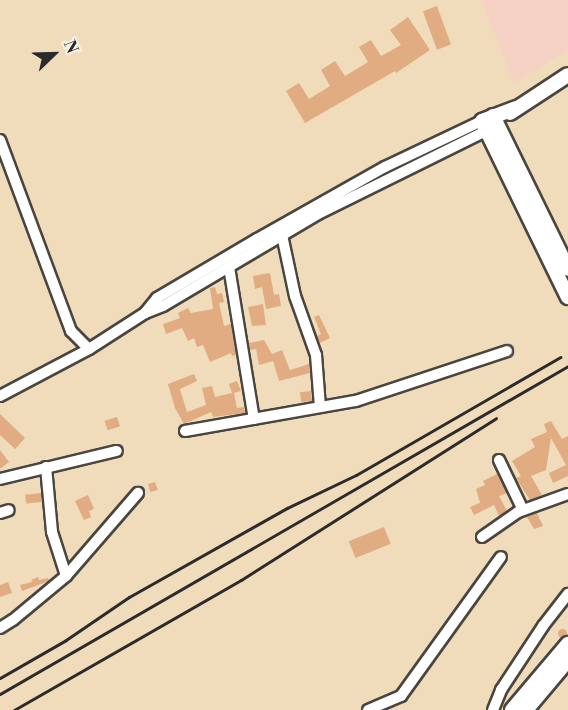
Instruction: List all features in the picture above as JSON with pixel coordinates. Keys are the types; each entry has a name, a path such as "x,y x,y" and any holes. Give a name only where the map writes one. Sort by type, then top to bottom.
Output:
{"main road":[{"path":"490,123 568,75"},
{"path":"490,123 568,269"},
{"path":"490,123 568,297"},
{"path":"512,710 568,644"},
{"path":"526,710 568,660"}],"street":[{"path":"0,396 89,349 145,313 163,306 318,214 490,123"},
{"path":"145,313 157,298 385,167 490,123"},
{"path":"0,140 71,331 89,349"},
{"path":"282,235 295,296 316,355 320,407"},
{"path":"229,267 254,419"},
{"path":"186,431 362,399 507,351"},
{"path":"0,478 117,451"},
{"path":"499,460 523,510"},
{"path":"46,467 52,532 66,576"},
{"path":"0,628 66,576 138,493"},
{"path":"483,537 523,510 568,494"},
{"path":"368,710 401,696 501,557"},
{"path":"493,710 501,690 568,594"}],"shaded area":[{"path":"482,0 568,0 568,51 514,83"}],"building":[{"path":"437,6 451,45 437,50 423,11"},
{"path":"408,17 430,50 396,73 395,71 305,123 286,91 299,83 309,99 330,86 321,70 335,61 345,76 368,62 359,47 371,40 381,56 401,45 390,30"},
{"path":"270,273 274,295 279,294 281,306 266,309 262,287 255,289 253,276"},
{"path":"215,287 217,294 222,293 224,302 219,303 224,326 231,324 236,355 232,356 231,353 210,362 203,345 197,347 194,338 188,341 182,328 166,334 163,324 180,318 178,313 188,308 191,313 213,309 210,288"},
{"path":"263,304 266,325 252,326 248,307"},
{"path":"319,315 330,338 320,343 317,336 321,334 314,317"},
{"path":"264,340 272,354 282,350 290,370 309,364 310,373 279,381 273,361 259,365 256,349 250,350 249,343"},
{"path":"194,374 197,381 180,389 187,412 206,405 202,388 212,386 215,397 232,393 229,384 237,381 241,391 234,393 237,408 244,407 245,413 213,417 211,412 184,424 175,408 168,384"},
{"path":"311,391 312,401 301,402 300,392"},
{"path":"0,414 25,438 15,449 0,435"},
{"path":"117,417 120,427 107,430 105,421"},
{"path":"551,421 562,439 568,436 568,476 553,483 549,473 566,465 551,438 546,470 531,476 542,495 530,500 516,478 521,476 512,461 535,447 531,439 547,432 544,424"},
{"path":"0,450 9,462 0,469"},
{"path":"497,474 507,493 499,496 507,511 499,516 494,505 474,515 470,507 480,503 476,489 485,485 483,481"},
{"path":"155,482 158,490 150,492 148,484"},
{"path":"41,493 42,502 26,504 25,495"},
{"path":"88,495 94,509 89,511 91,517 84,520 75,501"},
{"path":"537,513 543,526 534,529 527,517"},
{"path":"384,527 391,544 356,558 349,541"},
{"path":"38,577 39,580 48,578 49,581 22,591 20,585 32,582 31,580"},
{"path":"8,582 12,593 0,597 0,585"},
{"path":"562,628 567,633 562,638 557,633"}],"railway":[{"path":"0,678 66,640 129,597 287,508 356,475 560,357"},
{"path":"0,694 568,366"},
{"path":"14,710 241,580 496,418"}]}
